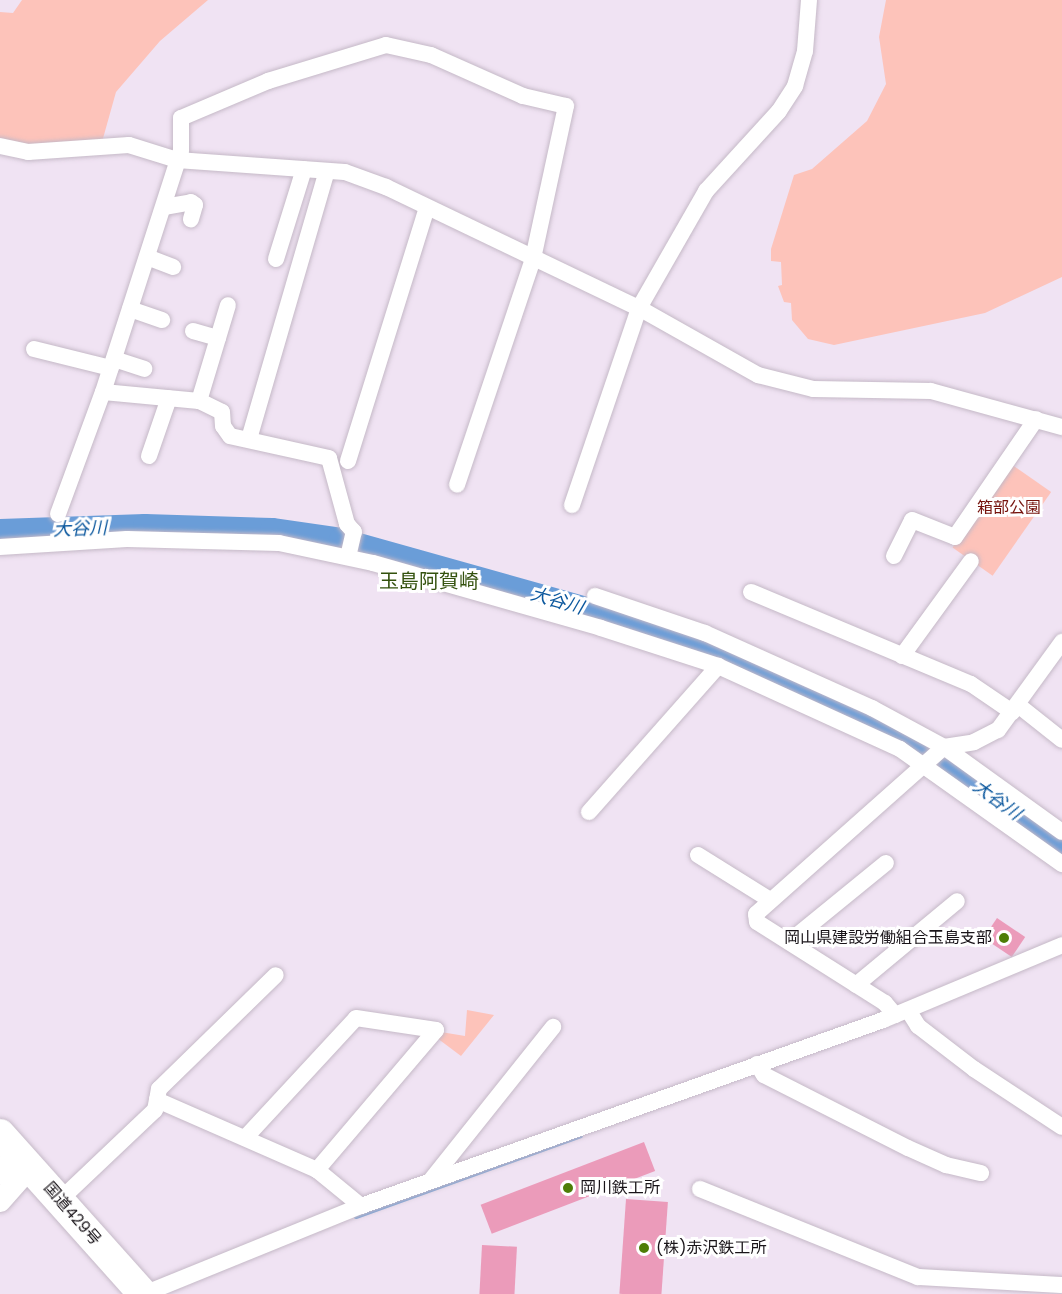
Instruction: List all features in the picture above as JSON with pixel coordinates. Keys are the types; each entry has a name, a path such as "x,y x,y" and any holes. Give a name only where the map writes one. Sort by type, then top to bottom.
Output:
{"highway":[{"name":"国道429号","path":"13,1161 60,1200 143,1294"}],"street":[{"path":"572,505 639,308 706,191 779,111 795,86 805,51 809,0"},
{"path":"58,514 103,392 164,207 183,139 181,118 268,81 386,45 417,51 523,96 566,106 533,259 457,485"},
{"path":"0,146 28,152 69,152 129,145 177,160 327,171 365,178 639,308 758,375 793,387 907,388 1062,427"},
{"path":"276,259 304,169"},
{"path":"249,440 327,171"},
{"path":"164,207 191,202 195,205 191,219"},
{"path":"348,461 427,207"},
{"path":"147,257 173,267"},
{"path":"199,401 228,305"},
{"path":"130,309 162,320"},
{"path":"193,331 218,338"},
{"path":"34,349 144,369"},
{"path":"103,392 199,401 222,411 225,433 328,458 347,524 354,532 348,557"},
{"path":"149,456 169,398"},
{"path":"894,556 912,520 955,537 1036,419"},
{"path":"0,547 127,538 279,543 348,557 718,666 890,744 927,766 1062,864"},
{"path":"902,656 971,561"},
{"path":"751,592 971,684 1015,708 1062,740"},
{"path":"595,596 705,633 945,747 1062,832"},
{"path":"1062,642 1015,708 989,737 945,747 927,766 756,914 757,922 907,1015 974,1069 1062,1127"},
{"path":"589,812 718,666"},
{"path":"698,855 770,900"},
{"path":"789,942 886,863"},
{"path":"856,985 957,901"},
{"path":"143,1294 361,1206 760,1069 907,1015 1062,945"},
{"path":"60,1200 155,1110 159,1089 276,975"},
{"path":"245,1138 356,1018 436,1030 317,1170"},
{"path":"430,1181 553,1027"},
{"path":"760,1069 908,1148 946,1165 981,1173"},
{"path":"157,1100 230,1136 245,1138 317,1170 361,1206"},
{"path":"0,1201 13,1161"},
{"path":"700,1189 918,1277 1062,1285"}],"green space":[{"path":"22,0 208,0 160,41 116,92 102,142 70,148 0,142 0,12 13,13"},
{"path":"886,0 1062,0 1062,277 985,313 834,345 808,339 792,320 791,303 784,302 778,286 782,285 781,262 771,261 771,249 794,175 812,169 867,121 886,84 879,37"},
{"name":"箱部公園","path":"1011,464 1051,492 993,576 952,548"},
{"path":"467,1010 494,1015 461,1056 437,1038 441,1032 465,1036"}],"building":[{"name":"岡山県建設労働組合玉島支部","path":"997,918 1025,937 1012,957 984,938"},
{"name":"岡川鉄工所","path":"644,1142 655,1171 492,1234 481,1205"},
{"name":"(株)赤沢鉄工所","path":"626,1199 668,1202 661,1294 619,1294"},
{"path":"482,1245 517,1247 514,1294 479,1294"}],"waterway":[{"name":"大谷川","path":"0,531 145,526 272,530 341,540 625,620 768,674 878,724 937,757 1062,847"},
{"path":"356,1217 581,1136"}],"place":[{"name":"岡山県建設労働組合玉島支部","path":"1004,938"},
{"name":"岡川鉄工所","path":"568,1188"},
{"name":"(株)赤沢鉄工所","path":"644,1248"}],"district":[{"name":"玉島阿賀崎","path":"429,581"}]}
